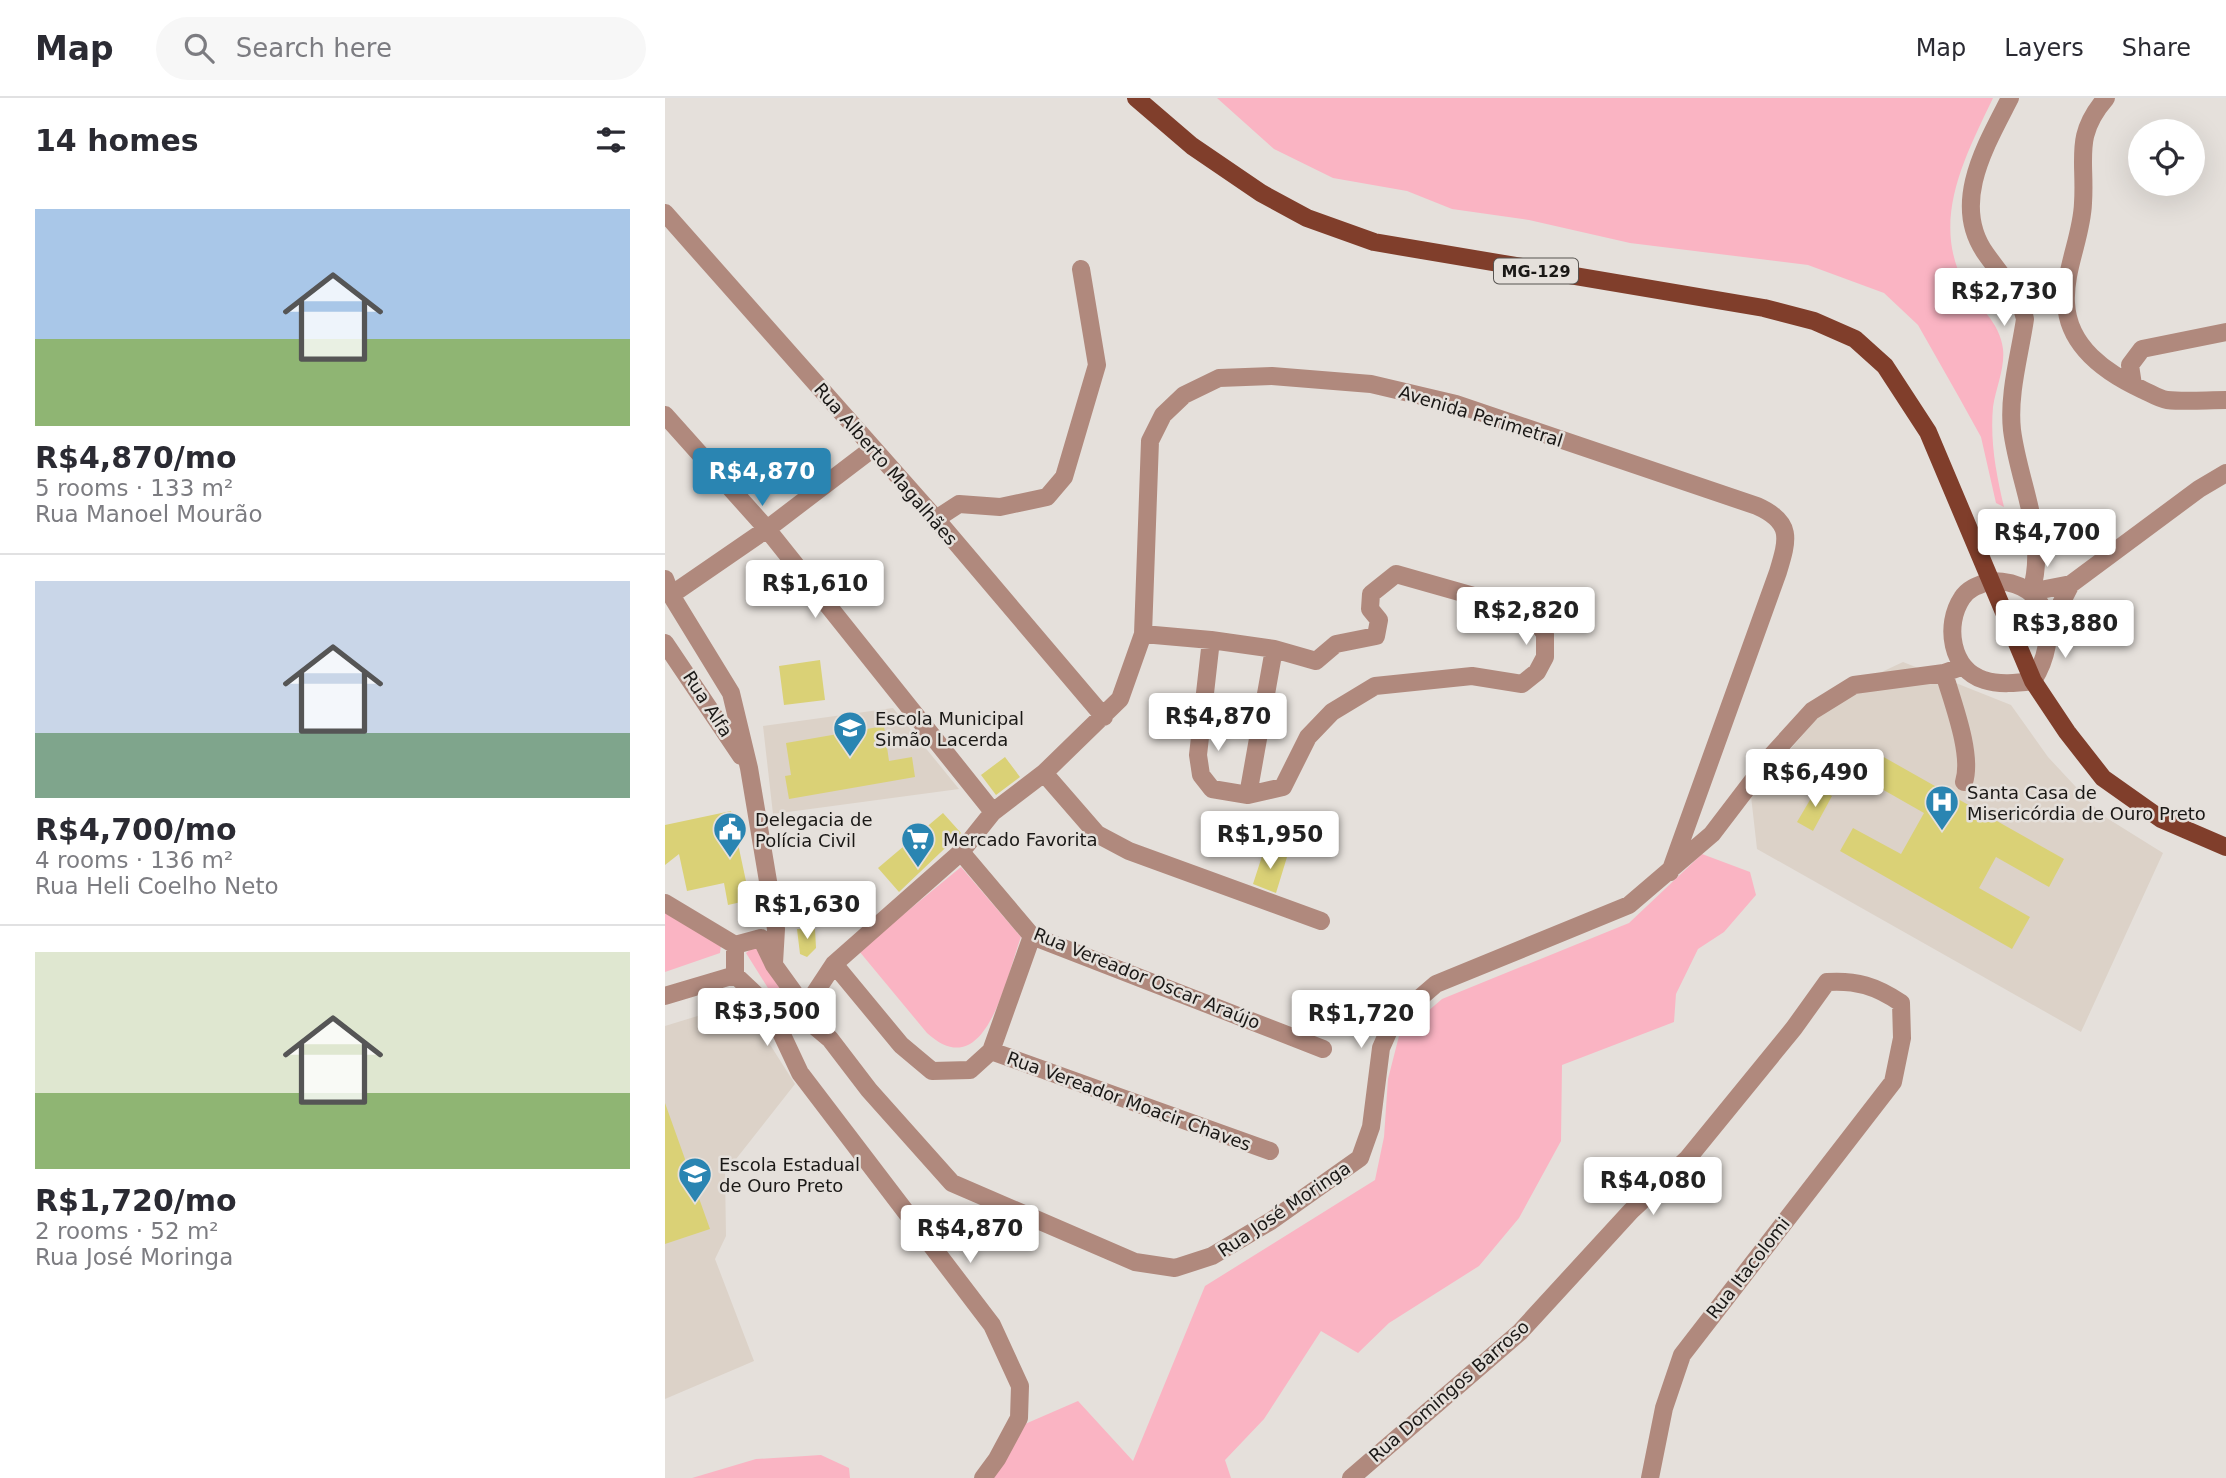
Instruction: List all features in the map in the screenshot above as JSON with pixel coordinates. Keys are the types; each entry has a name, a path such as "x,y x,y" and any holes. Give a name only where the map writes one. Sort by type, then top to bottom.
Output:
{"main road":[{"name":"MG-129","path":"1136,98 1192,146 1261,193 1307,218 1374,242 1764,309 1814,321 1855,339 1885,366 1909,398 1928,432 2033,681"},
{"path":"2033,681 2103,778 2161,819 2226,847"}],"street":[{"path":"2010,98 1978,162 1973,182 1972,228 1981,247 2022,305 2025,318 2011,409 2012,430 2037,544 2038,570 2031,592"},
{"path":"2106,98 2085,130 2081,153 2083,203 2065,301 2070,325 2081,345 2099,365 2133,385 2165,400 2226,400"},
{"name":"Rua Alberto Magalhães","path":"665,213 936,519 1104,717"},
{"path":"936,519 959,504 1000,507 1047,497 1064,477 1097,365 1081,270"},
{"path":"2133,385 2130,365 2142,349 2226,332"},
{"name":"Avenida Perimetral","path":"800,1011 834,964 961,852 993,812 1044,773 1120,699 1143,634 1150,441 1164,415 1184,395 1219,378 1272,376 1371,384 1456,404 1773,513 1783,522 1784,552 1671,872"},
{"path":"665,415 767,529 993,812"},
{"path":"800,1073 800,1011 774,965 749,768 731,693 668,587 767,529 872,449"},
{"path":"2031,592 2071,584 2199,489 2226,473"},
{"path":"1143,634 1211,640 1274,649 1316,662 1336,644 1376,636 1379,620 1370,609 1371,594 1396,574 1529,612 1545,634 1545,657 1537,672 1522,684 1472,676 1375,687 1332,712 1308,737 1283,787 1248,795 1212,789 1201,775 1198,755 1211,640"},
{"path":"1953,670 1983,680 2008,684 2033,681 2048,652 2049,627 2042,608 2031,592 2017,583 1990,581 1974,587 1963,596 1955,611 1953,670 1966,770 1964,782"},
{"path":"2049,627 2071,584"},
{"name":"Rua Alfa","path":"665,643 749,768"},
{"path":"1248,795 1274,649"},
{"name":"Rua José Moringa","path":"800,1011 830,1039 869,1090 952,1183 1135,1262 1175,1268 1212,1256 1271,1221 1360,1158 1371,1127 1381,1048 1393,1021 1436,984 1629,905 1671,872 1712,834 1773,754 1812,711 1854,685 1953,670"},
{"path":"1044,773 1097,834 1129,851 1321,921"},
{"name":"Rua Vereador Oscar Araújo","path":"961,852 1031,936 1323,1049"},
{"path":"665,903 735,945 768,934"},
{"path":"991,1051 1031,936"},
{"path":"735,945 735,975 769,1007 775,1010 800,1011"},
{"name":"Rua Vereador Moacir Chaves","path":"834,964 901,1045 932,1072 970,1070 991,1051 1270,1152"},
{"path":"665,996 735,975"},
{"name":"Rua Domingos Barroso","path":"1351,1478 1520,1332 1631,1210 1688,1158 1794,1028 1827,982 1853,980 1884,991 1901,1003 1902,1038 1893,1082"},
{"path":"769,1007 800,1073 992,1325 1020,1385 1019,1418 997,1459 982,1478"},
{"name":"Rua Itacolomi","path":"1650,1478 1664,1408 1682,1355 1893,1082"}],"shaded area":[{"path":"1217,98 1993,98 1972,143 1955,190 1951,237 1955,261 1965,285 1998,331 2003,349 2002,371 1993,407 1992,433 2004,507 1996,503 1981,437 1960,399 1918,325 1884,293 1808,265 1630,243 1529,220 1452,209 1407,191 1333,178 1274,149"},
{"name":"Santa Casa de Misericórdia de Ouro Preto","path":"1903,662 2011,705 2048,757 2102,815 2163,853 2081,1032 1757,849 1751,796 1839,692"},
{"name":"Escola Municipal Simão Lacerda","path":"893,708 959,789 773,814 763,726"},
{"path":"1702,854 1750,872 1756,895 1724,932 1698,949 1676,994 1674,1022 1562,1065 1561,1141 1519,1218 1479,1266 1389,1323 1358,1353 1321,1331 1264,1419 1225,1460 1231,1478 980,1478 1025,1424 1078,1401 1133,1461 1205,1286 1375,1180 1384,1137 1388,1079 1399,1036 1442,999 1629,923"},
{"path":"961,867 1021,937 991,1020 979,1037 964,1046 947,1046 927,1033 859,951"},
{"path":"665,897 721,945 720,953 665,972"},
{"path":"757,943 793,999 778,1004 746,953"},
{"name":"Escola Estadual de Ouro Preto","path":"743,1002 795,1084 725,1173 726,1236 715,1259 754,1361 665,1399 665,1026"},
{"path":"821,1455 849,1468 850,1478 692,1478 756,1459"}],"building":[{"path":"820,660 825,700 784,705 779,666"},
{"path":"884,726 889,761 912,757 915,777 789,799 785,776 791,775 786,743"},
{"path":"1873,751 2064,859 2049,887 1996,857 1979,888 2030,917 2012,949 1840,851 1853,828 1901,854 1924,813 1859,776"},
{"path":"1005,757 1020,777 996,795 981,775"},
{"path":"1817,788 1832,796 1813,831 1797,822"},
{"name":"Delegacia de Polícia Civil","path":"731,811 750,900 728,905 724,883 687,891 679,854 665,865 665,825"},
{"path":"943,813 961,833 899,892 878,868"},
{"path":"1264,850 1287,857 1276,893 1253,884"},
{"path":"797,929 815,929 816,948 807,957 800,954"},
{"path":"665,1103 710,1229 665,1244"}],"place":[{"name":"Escola Municipal Simão Lacerda","path":"850,758"},
{"name":"Santa Casa de Misericórdia de Ouro Preto","path":"1942,832"},
{"name":"Delegacia de Polícia Civil","path":"730,859"},
{"name":"Mercado Favorita","path":"918,869"},
{"name":"Escola Estadual de Ouro Preto","path":"695,1204"}]}
